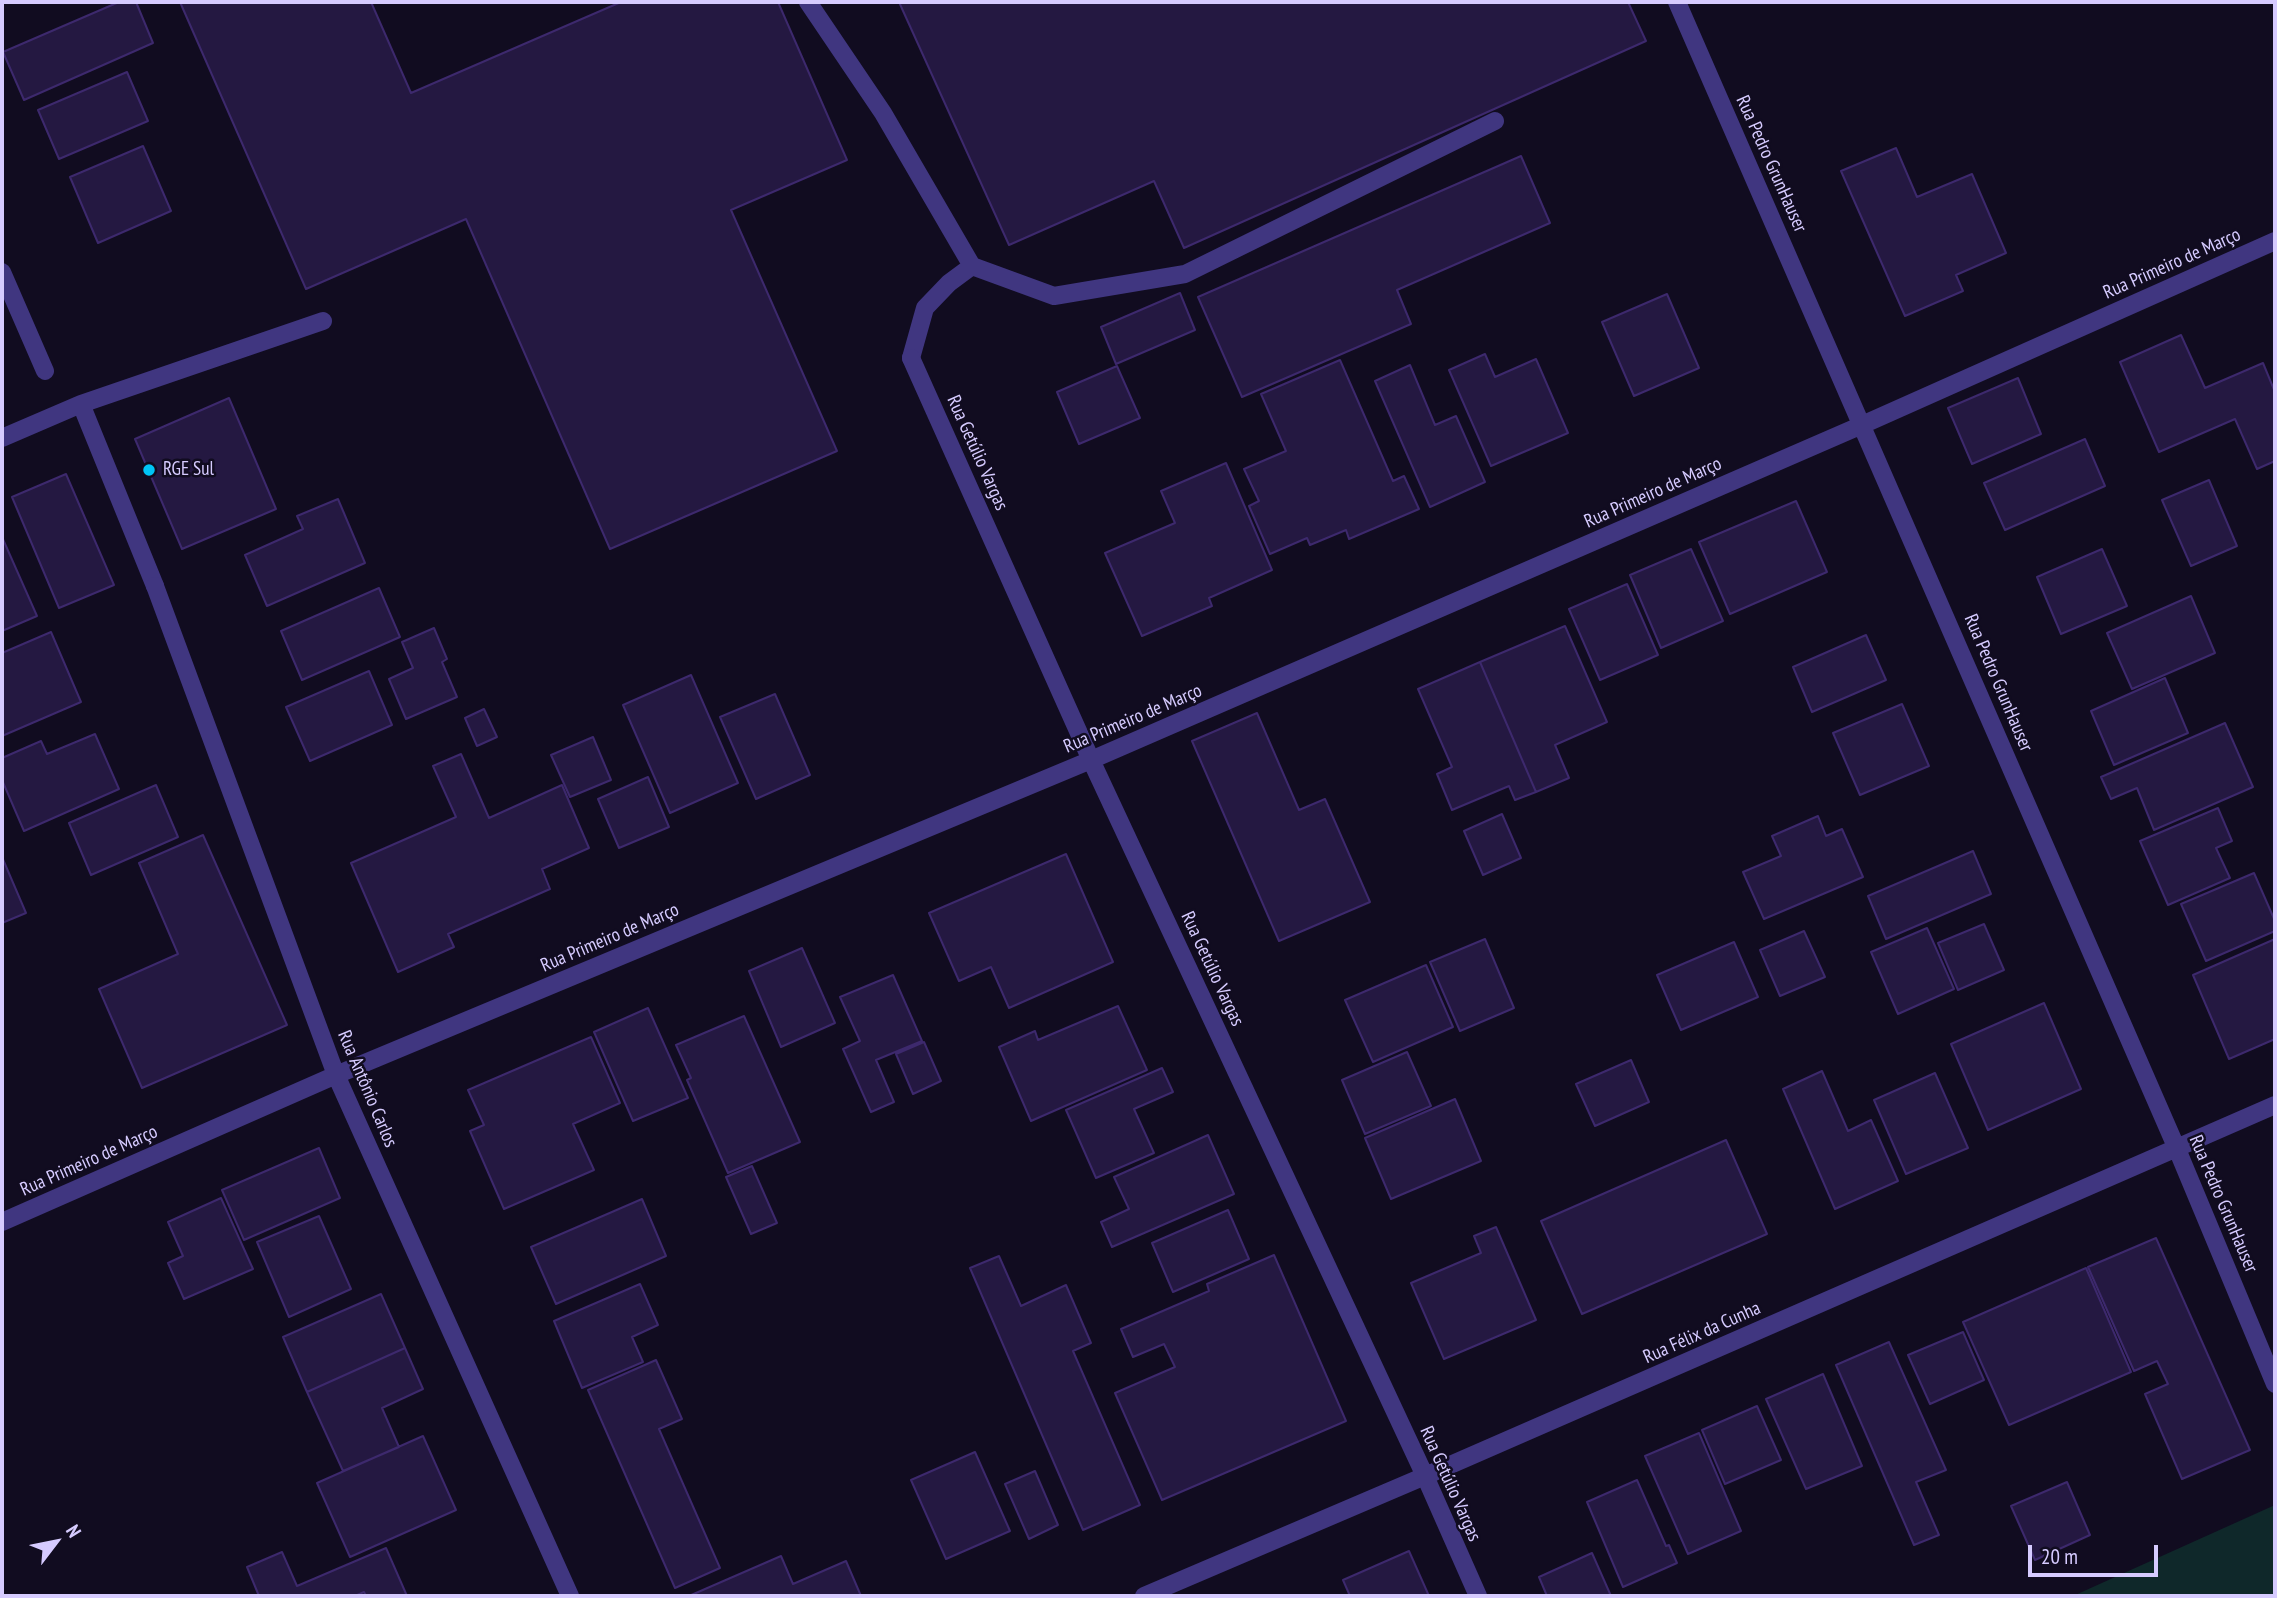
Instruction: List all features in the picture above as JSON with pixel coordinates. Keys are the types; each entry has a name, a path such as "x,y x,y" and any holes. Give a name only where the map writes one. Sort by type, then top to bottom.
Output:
{"street":[{"path":"808,2 883,113 972,266 1054,296 1185,274 1495,121"},
{"name":"Rua Pedro GrunHauser","path":"1677,2 2177,1149 2275,1384"},
{"name":"Rua Primeiro de Março","path":"2,1222 336,1075 1091,760 1862,425 2275,241"},
{"name":"Rua Getúlio Vargas","path":"972,266 949,283 925,308 911,358 1091,760 1478,1596"},
{"path":"2,272 45,371"},
{"path":"2,438 82,404 323,321"},
{"name":"Rua Antônio Carlos","path":"82,404 155,586 336,1075 570,1596"},
{"name":"Rua Félix da Cunha","path":"1144,1596 2275,1105"}],"green space":[{"path":"2275,1505 2275,1596 2073,1596"}],"building":[{"path":"119,2 136,2 153,43 24,100 3,52"},
{"path":"180,2 371,2 411,93 621,2 778,2 847,160 731,210 837,451 610,549 466,219 306,289"},
{"path":"899,2 1628,2 1646,41 1184,248 1154,181 1009,245"},
{"path":"127,72 148,121 59,159 38,110"},
{"path":"143,146 171,211 98,243 70,177"},
{"path":"1896,148 1917,197 1972,174 2006,253 1956,275 1963,291 1905,316 1841,171"},
{"path":"1521,156 1550,223 1397,290 1411,324 1242,397 1198,297"},
{"path":"1180,293 1195,330 1116,364 1101,327"},
{"path":"1667,294 1699,368 1634,396 1602,322"},
{"path":"2181,335 2205,388 2263,363 2275,392 2275,461 2257,469 2235,419 2159,452 2120,362"},
{"path":"1485,354 1495,377 1536,359 1568,433 1491,466 1449,370"},
{"path":"1340,360 1393,481 1404,476 1419,509 1349,539 1346,530 1310,545 1307,538 1270,554 1249,506 1259,501 1244,469 1286,451 1261,394"},
{"path":"1410,365 1435,425 1456,416 1485,482 1430,507 1375,381"},
{"path":"1117,366 1140,418 1079,444 1057,392"},
{"path":"2018,378 2041,434 1972,464 1948,408"},
{"path":"229,398 276,509 182,549 135,439"},
{"path":"2085,439 2105,486 2005,530 1984,483"},
{"path":"1226,463 1272,570 1209,598 1212,606 1142,636 1105,553 1175,523 1161,491"},
{"path":"66,474 114,585 59,608 12,497"},
{"path":"2209,480 2237,546 2191,566 2162,500"},
{"path":"338,499 365,563 267,606 245,555 303,529 297,516"},
{"path":"1796,501 1827,572 1730,614 1699,542"},
{"path":"2,537 37,616 2,631"},
{"path":"1691,549 1723,621 1661,648 1630,575"},
{"path":"2102,549 2127,606 2061,634 2037,577"},
{"path":"1627,584 1658,655 1600,680 1569,609"},
{"path":"379,588 400,637 302,680 281,631"},
{"path":"2191,596 2215,653 2132,689 2107,633"},
{"path":"1565,626 1607,722 1555,745 1569,778 1536,792 1480,662"},
{"path":"434,628 447,659 442,662 457,697 406,719 389,679 413,668 402,642"},
{"path":"51,632 81,702 2,736 2,653"},
{"path":"1866,635 1886,680 1812,712 1793,667"},
{"path":"1480,662 1536,792 1515,800 1509,786 1452,810 1437,774 1452,767 1418,689"},
{"path":"369,671 392,725 310,761 286,707"},
{"path":"691,675 738,783 670,813 623,705"},
{"path":"2165,678 2188,733 2114,765 2091,711"},
{"path":"775,694 810,775 756,799 720,717"},
{"path":"1902,704 1929,766 1860,795 1833,733"},
{"path":"484,709 497,737 477,746 465,718"},
{"path":"1257,713 1299,810 1325,799 1370,902 1279,941 1192,741"},
{"path":"2225,723 2253,787 2154,830 2137,788 2111,799 2101,777"},
{"path":"95,734 119,789 24,831 2,780 2,758 41,741 47,754"},
{"path":"593,737 611,780 570,797 551,755"},
{"path":"461,754 489,818 562,785 589,848 542,869 550,889 448,934 454,947 398,972 351,863 456,817 433,766"},
{"path":"648,777 669,827 619,848 598,799"},
{"path":"156,785 178,837 91,875 69,823"},
{"path":"2218,808 2232,841 2216,848 2230,878 2168,905 2140,841"},
{"path":"1502,814 1521,858 1483,875 1464,831"},
{"path":"1818,816 1826,836 1842,829 1863,877 1764,919 1743,872 1781,856 1772,836"},
{"path":"203,835 287,1025 142,1088 99,989 178,954 139,863"},
{"path":"1973,851 1991,894 1886,939 1868,896"},
{"path":"1066,854 1113,962 1009,1008 991,967 959,981 929,913"},
{"path":"2,857 26,913 2,923"},
{"path":"2254,873 2275,921 2275,931 2206,961 2181,904"},
{"path":"1984,924 2004,970 1958,990 1938,943"},
{"path":"1927,928 1954,989 1898,1014 1871,952"},
{"path":"1804,931 1825,977 1780,996 1760,950"},
{"path":"1485,939 1514,1008 1460,1031 1430,962"},
{"path":"2275,939 2275,1039 2229,1059 2193,975"},
{"path":"1734,942 1758,997 1681,1030 1657,975"},
{"path":"802,948 835,1023 781,1047 749,971"},
{"path":"1426,965 1453,1027 1373,1062 1345,1000"},
{"path":"893,975 922,1041 876,1060 894,1102 871,1112 843,1049 860,1041 840,997"},
{"path":"2044,1003 2081,1089 1988,1130 1951,1044"},
{"path":"1118,1006 1147,1070 1031,1121 999,1047 1035,1031 1038,1040"},
{"path":"648,1008 688,1098 633,1121 594,1032"},
{"path":"744,1016 800,1142 728,1173 687,1080 691,1078 676,1045"},
{"path":"591,1037 620,1103 573,1124 594,1170 504,1209 470,1131 484,1125 468,1090"},
{"path":"924,1042 941,1081 913,1094 896,1054"},
{"path":"1407,1052 1431,1106 1365,1134 1342,1080"},
{"path":"1631,1060 1649,1102 1595,1126 1576,1084"},
{"path":"1162,1068 1173,1092 1134,1109 1154,1153 1096,1178 1066,1110"},
{"path":"1822,1071 1848,1131 1871,1120 1898,1181 1835,1209 1783,1089"},
{"path":"1935,1073 1968,1148 1906,1174 1874,1100"},
{"path":"1455,1099 1481,1161 1391,1199 1365,1138"},
{"path":"1208,1135 1234,1194 1112,1247 1101,1222 1129,1209 1114,1177"},
{"path":"1726,1140 1767,1234 1582,1314 1541,1221"},
{"path":"319,1148 340,1198 244,1240 222,1190"},
{"path":"752,1166 777,1223 751,1234 726,1177"},
{"path":"221,1198 253,1269 184,1299 168,1263 183,1256 168,1222"},
{"path":"642,1199 666,1256 556,1304 531,1247"},
{"path":"1228,1210 1249,1259 1173,1292 1152,1243"},
{"path":"319,1216 351,1289 289,1317 257,1242"},
{"path":"1496,1227 1536,1320 1444,1359 1411,1283 1481,1253 1474,1236"},
{"path":"2156,1238 2250,1450 2182,1479 2145,1394 2168,1384 2157,1361 2134,1371 2088,1267"},
{"path":"1274,1255 1346,1421 1162,1500 1115,1393 1175,1367 1164,1344 1133,1357 1121,1329 1209,1291 1207,1284"},
{"path":"999,1256 1021,1306 1066,1285 1091,1343 1073,1351 1140,1505 1083,1530 970,1268"},
{"path":"2086,1268 2131,1372 2009,1425 1963,1322"},
{"path":"640,1284 658,1325 632,1337 643,1362 582,1388 554,1321"},
{"path":"381,1294 405,1348 307,1392 283,1337"},
{"path":"1963,1332 1984,1380 1930,1404 1908,1355"},
{"path":"1889,1342 1946,1470 1916,1482 1939,1535 1914,1545 1836,1365"},
{"path":"405,1348 423,1389 382,1408 399,1447 343,1471 307,1392"},
{"path":"656,1360 682,1419 659,1429 720,1568 675,1588 588,1390"},
{"path":"1823,1374 1862,1466 1806,1489 1766,1399"},
{"path":"1757,1406 1781,1460 1725,1484 1702,1430"},
{"path":"1699,1433 1741,1531 1688,1554 1645,1456"},
{"path":"423,1436 456,1510 350,1557 317,1483"},
{"path":"975,1452 1010,1531 946,1559 911,1480"},
{"path":"1035,1471 1058,1525 1029,1539 1005,1484"},
{"path":"1637,1480 1666,1546 1669,1545 1677,1563 1623,1587 1587,1502"},
{"path":"2067,1482 2090,1535 2035,1560 2011,1506"},
{"path":"386,1548 407,1596 366,1596 364,1592 355,1596 259,1596 247,1567 282,1552 297,1586"},
{"path":"1409,1551 1429,1596 1350,1596 1343,1580"},
{"path":"1592,1553 1611,1596 1547,1596 1539,1577"},
{"path":"781,1556 793,1584 846,1561 861,1596 689,1596"}],"place":[{"name":"RGE Sul","path":"149,470"}]}
